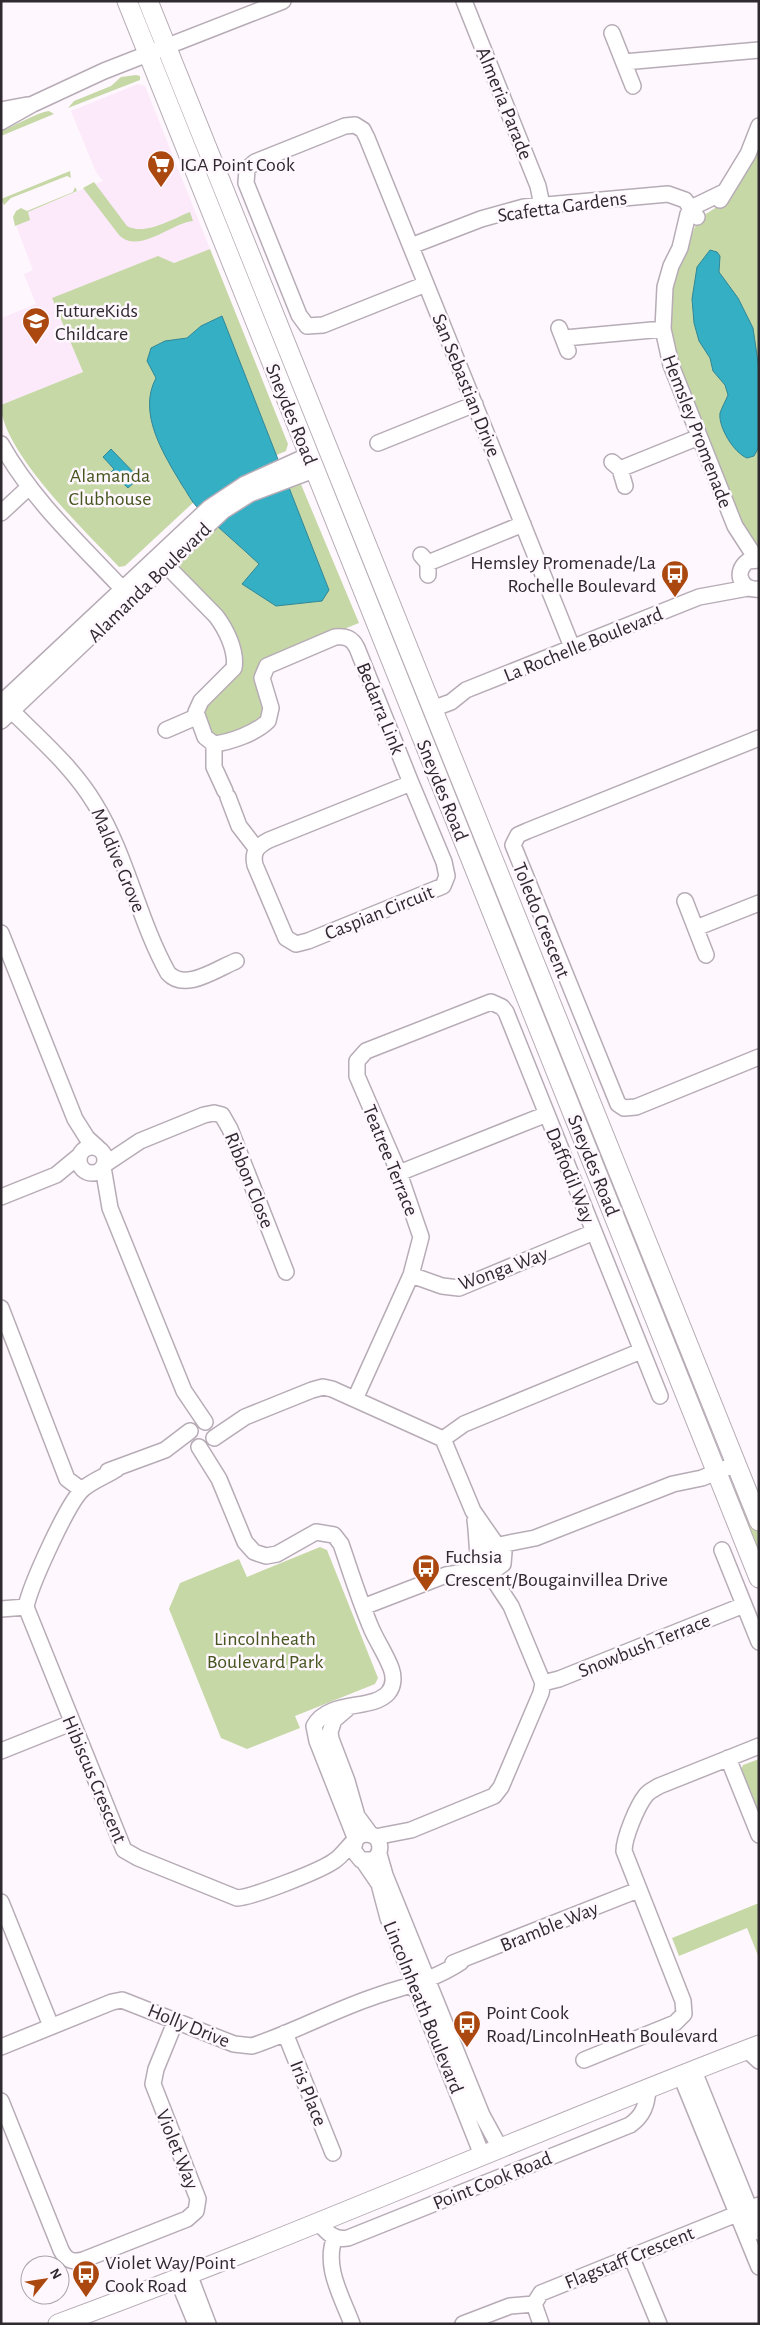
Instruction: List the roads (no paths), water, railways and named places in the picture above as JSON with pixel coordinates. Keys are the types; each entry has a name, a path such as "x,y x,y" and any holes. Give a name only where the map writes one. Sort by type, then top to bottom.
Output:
{"main road":[{"name":"Sneydes Road","path":"127,1 759,1578"},
{"name":"Sneydes Road","path":"148,1 759,1521"},
{"path":"311,463 330,456"},
{"path":"412,712 430,704"},
{"name":"Point Cook Road","path":"58,2324 319,2223 687,2073 755,2052"}],"street":[{"path":"1,122 33,104 104,71 283,1"},
{"name":"Almeria Parade","path":"464,1 538,186 542,205"},
{"path":"612,34 633,86"},
{"path":"624,62 759,50"},
{"path":"1,110 33,104"},
{"name":"San Sebastian Drive","path":"426,284 318,327 307,326 299,316 248,187 247,168 255,162 344,126 358,126 367,138 475,404 572,647"},
{"path":"693,213 717,205 745,160 759,126"},
{"name":"Scafetta Gardens","path":"411,246 480,219 542,205 674,195 685,200 693,213"},
{"name":"Hemsley Promenade","path":"693,213 691,234 680,248 671,266 666,288 663,330 670,365 735,526 758,560"},
{"path":"564,339 663,330"},
{"path":"377,443 475,404"},
{"path":"625,486 616,466 699,437"},
{"path":"1,444 29,487 127,594"},
{"name":"Alamanda Boulevard","path":"4,709 235,490 311,463"},
{"path":"1,513 29,487"},
{"path":"426,565 523,524"},
{"name":"Hemsley Promenade","path":"735,526 742,583 754,592"},
{"name":"La Rochelle Boulevard","path":"430,704 447,692 466,690 699,597 748,561 758,560"},
{"path":"162,561 216,616 222,624 234,655 234,668 201,701 196,717 205,737 214,744 214,767 239,826 256,848 269,840 411,783"},
{"name":"La Rochelle Boulevard","path":"699,597 754,592"},
{"name":"Bedarra Link","path":"214,744 226,742 259,728 268,721 271,708 262,678 267,666 335,637 346,637 353,641 359,652 411,783"},
{"name":"Maldive Grove","path":"4,709 73,775 96,804 112,837 168,973 173,979 184,982 236,961"},
{"path":"166,730 196,717"},
{"name":"Toledo Crescent","path":"759,738 527,831 516,837 513,844 618,1104 624,1108 636,1107 759,1057"},
{"name":"Caspian Circuit","path":"256,848 254,854 255,865 281,929 286,938 296,944 308,941 436,890 446,881 446,869 411,783"},
{"path":"685,901 706,955"},
{"path":"696,928 759,903"},
{"path":"1,933 75,1119 80,1165 87,1172 110,1208 184,1391 206,1423 213,1429 219,1479"},
{"name":"Teatree Terrace","path":"354,1399 411,1275 421,1237 399,1174 357,1076 356,1067 360,1056 366,1050 486,1003 496,1003"},
{"name":"Daffodil Way","path":"496,1003 506,1012 660,1396"},
{"name":"Ribbon Close","path":"98,1149 140,1141 204,1115 214,1113 222,1116 230,1129 286,1272"},
{"path":"399,1174 547,1114"},
{"path":"75,1119 104,1156 103,1166 110,1208"},
{"name":"Ribbon Close","path":"103,1166 140,1141"},
{"path":"56,1175 86,1148 98,1149"},
{"path":"1,1197 56,1175 96,1172 103,1166"},
{"name":"Wonga Way","path":"411,1275 442,1286 459,1288 594,1232"},
{"path":"1,1308 60,1456 77,1485"},
{"path":"443,1439 464,1424 641,1351"},
{"path":"165,1450 198,1423 246,1417 323,1388 354,1399 443,1439 473,1511 504,1552 504,1563 512,1606 543,1682 541,1693 501,1787 494,1796 486,1801 411,1830 373,1836 362,1835 355,1841"},
{"path":"184,1391 191,1440 198,1446 219,1479 245,1542 254,1552 266,1556 278,1554 316,1532 334,1535 341,1544 363,1608 391,1668 393,1680 390,1691 382,1698 348,1708 333,1710 317,1721 314,1730 355,1841 353,1850 363,1861 373,1860 411,1830"},
{"path":"1,1610 26,1607 77,1485 165,1450 207,1446 246,1417"},
{"path":"446,1575 486,1544 497,1545 535,1538 673,1484 702,1478 715,1466 734,1459"},
{"path":"473,1511 478,1562 512,1606"},
{"path":"363,1608 446,1575 497,1570 535,1538"},
{"path":"722,1550 759,1642"},
{"name":"Snowbush Terrace","path":"543,1682 559,1680 744,1605"},
{"name":"Hibiscus Crescent","path":"26,1607 71,1723 124,1850 131,1855 237,1898 253,1895 333,1862 363,1861"},
{"path":"348,1708 334,1720 330,1732 357,1816 380,1844 380,1853"},
{"path":"1,1751 71,1723"},
{"path":"314,1730 330,1732"},
{"path":"584,2060 675,2023 684,2014 683,2001 625,1857 624,1846 644,1798 651,1790 659,1786 759,1746"},
{"path":"728,1758 759,1835"},
{"name":"Hibiscus Crescent","path":"333,1862 355,1841"},
{"name":"Lincolnheath Boulevard","path":"380,1853 385,1875 420,1978"},
{"name":"Lincolnheath Boulevard","path":"363,1861 379,1884 385,1909 420,1978 482,2115 491,2152"},
{"name":"Bramble Way","path":"420,1978 638,1890"},
{"path":"1,1902 51,2026"},
{"name":"Holly Drive","path":"1,2047 122,2000 240,2046 252,2046 420,1978"},
{"name":"Violet Way","path":"1,2101 61,2250 67,2259 75,2262 83,2260 187,2219 196,2212 198,2200 153,2084 156,2069 176,2020"},
{"name":"Iris Place","path":"285,2033 333,2153"},
{"path":"687,2073 759,2232"},
{"name":"Point Cook Road","path":"335,2237 342,2240 348,2238 630,2126 642,2113 647,2101 648,2089"},
{"path":"748,2209 759,2267"},
{"name":"Flagstaff Crescent","path":"534,2304 541,2293 748,2209"},
{"path":"319,2223 335,2237 330,2251 331,2266 352,2324"},
{"path":"632,2256 659,2324"},
{"path":"183,2276 196,2324"},
{"path":"183,2276 208,2324"},
{"path":"463,2324 510,2306 534,2304 541,2324"}],"water":[{"path":"710,250 717,252 720,256 719,272 738,298 753,328 759,369 759,447 754,456 747,458 737,451 724,432 720,413 728,395 725,385 713,371 710,358 699,341 694,323 692,299 697,267"},
{"path":"222,316 329,590 322,601 276,606 242,584 259,564 195,505 168,461 155,433 150,405 151,391 156,378 147,361 151,348 165,341 187,338 201,326"},
{"path":"111,449 139,478 128,488 111,472 114,469 103,457"}],"place":[{"name":"IGA Point Cook","path":"161,188"},
{"name":"FutureKids Childcare","path":"36,345"},
{"name":"Hemsley Promenade/La Rochelle Boulevard","path":"675,598"},
{"name":"Fuchsia Crescent/Bougainvillea Drive","path":"426,1592"},
{"name":"Point Cook Road/LincolnHeath Boulevard","path":"467,2048"},
{"name":"Violet Way/Point Cook Road","path":"86,2298"}],"park label":[{"name":"Alamanda Clubhouse","path":"110,486"},
{"name":"Lincolnheath Boulevard Park","path":"265,1650"}]}
